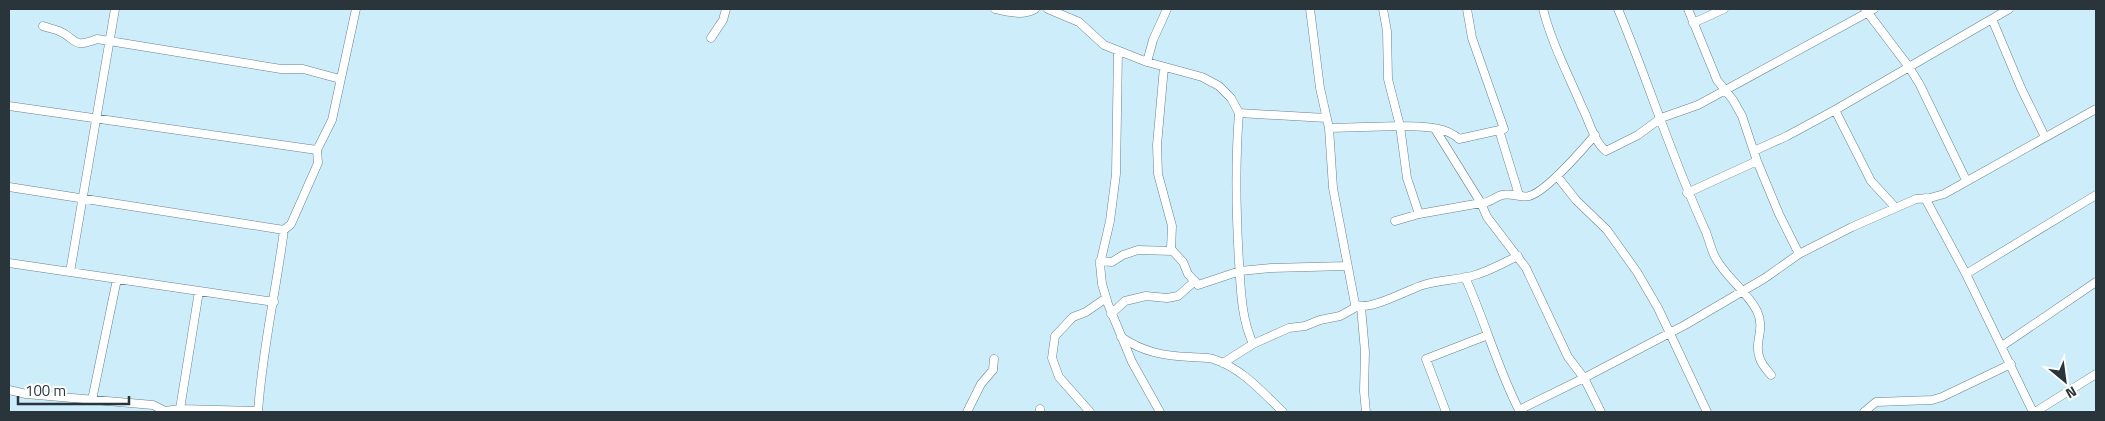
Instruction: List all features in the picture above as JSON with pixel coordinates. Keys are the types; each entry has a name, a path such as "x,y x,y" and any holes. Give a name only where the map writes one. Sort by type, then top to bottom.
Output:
{"street":[{"path":"70,272 116,9"},
{"path":"9,390 26,394 153,405 165,411 180,409 258,412 261,369 274,302 284,230 291,224 318,163 317,150 332,120 356,9"},
{"path":"711,38 723,20 726,9"},
{"path":"995,9 1016,13 1029,12 1035,9"},
{"path":"1048,9 1079,22 1104,45 1146,62 1202,77 1219,86 1230,98 1239,113 1236,203 1240,302 1253,344"},
{"path":"1146,62 1153,40 1168,9"},
{"path":"1310,9 1320,88 1328,128 1333,188 1341,222 1355,304 1360,306"},
{"path":"1383,9 1387,31 1388,79 1400,126 1407,178 1420,214"},
{"path":"1328,128 1427,126 1435,130 1446,131 1458,139 1504,129 1472,38 1467,9"},
{"path":"1543,9 1559,59 1604,151 1608,151 1638,135 1661,118 1698,105 1814,43 1869,10 1920,85 1966,180"},
{"path":"1618,9 1661,118 1687,193 1715,257 1725,274 1755,306 1762,328 1758,346 1760,359 1771,375"},
{"path":"1688,9 1692,23 1717,80 1742,116 1757,161 1779,214 1799,254"},
{"path":"1692,23 1724,9"},
{"path":"1754,151 1787,136 1835,110 2009,9"},
{"path":"1992,19 2021,88 2045,137"},
{"path":"43,26 59,31 71,41 80,43 97,38 110,42 281,69 303,69 340,80"},
{"path":"1118,51 1116,174 1110,221 1100,261 1102,284 1120,336 1160,412"},
{"path":"1100,261 1112,262 1123,255 1138,250 1173,251 1171,249 1172,226 1158,174 1157,145 1164,67"},
{"path":"9,106 317,150"},
{"path":"1465,277 1506,384 1519,411 1742,292 1781,268 1799,254 1895,207 1916,199 1937,197 2096,109"},
{"path":"1835,110 1871,181 1895,207"},
{"path":"1239,113 1326,118"},
{"path":"1435,130 1491,222 1518,256 1568,357 1584,378 1602,412"},
{"path":"1499,130 1519,195"},
{"path":"1395,221 1420,214 1489,203 1502,195 1528,197 1556,176 1595,135"},
{"path":"1687,193 1757,161"},
{"path":"1556,176 1612,237 1637,272 1658,308 1668,333 1707,412"},
{"path":"9,186 284,230"},
{"path":"1966,274 2096,195"},
{"path":"1925,198 1966,274 2034,412 2096,374"},
{"path":"1171,249 1183,262 1188,274 1198,285 1240,271 1271,268 1347,266"},
{"path":"1223,363 1253,344 1289,328 1305,326 1320,320 1340,316 1360,306 1379,303 1424,285 1465,277 1496,268 1518,256"},
{"path":"9,263 274,302"},
{"path":"92,400 117,278"},
{"path":"1111,314 1125,301 1146,296 1167,298 1178,296 1195,281"},
{"path":"2002,346 2096,282"},
{"path":"180,409 200,291"},
{"path":"1090,412 1059,378 1052,358 1055,336 1073,317 1086,312 1106,298"},
{"path":"1360,306 1365,352 1364,391 1366,412"},
{"path":"1446,412 1426,359 1488,335"},
{"path":"1120,336 1134,346 1158,354 1211,358 1223,363 1247,378 1283,412"},
{"path":"967,412 981,384 993,370 994,359"},
{"path":"1864,412 1876,402 1924,400 1942,397 2011,364"}]}
